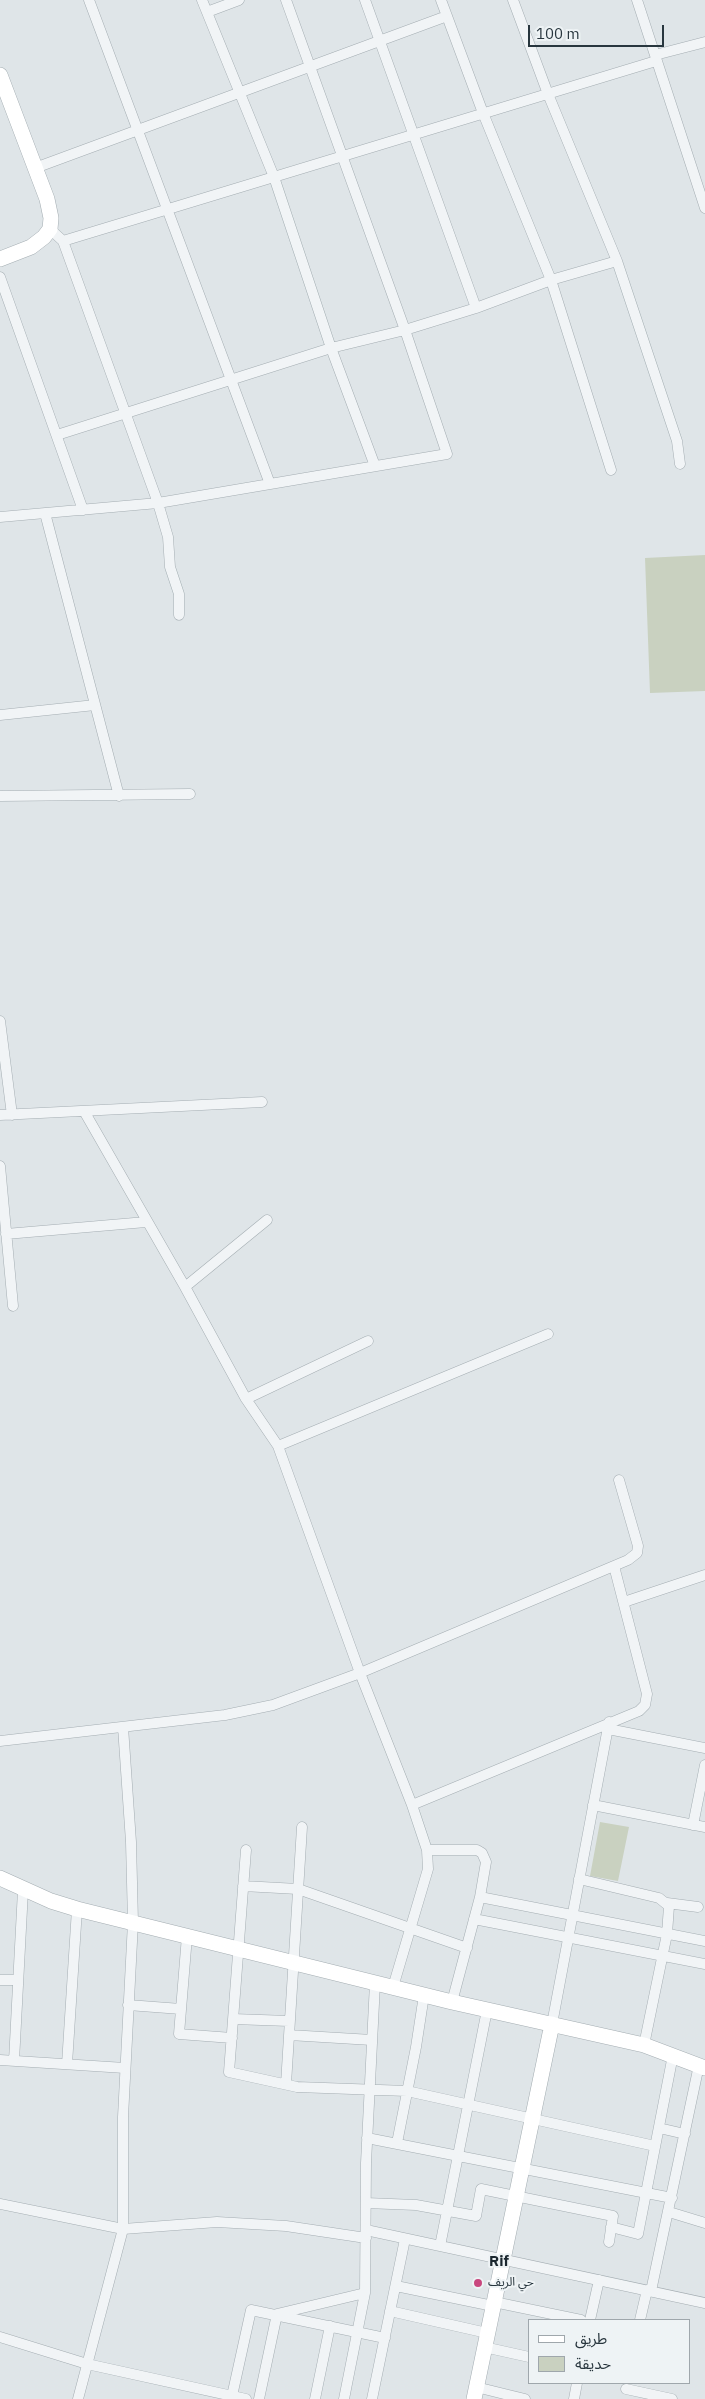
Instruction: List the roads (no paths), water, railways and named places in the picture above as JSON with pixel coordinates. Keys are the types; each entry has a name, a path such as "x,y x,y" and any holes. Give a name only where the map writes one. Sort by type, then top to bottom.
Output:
{"street":[{"path":"89,0 270,484"},
{"path":"202,0 274,177 331,348 375,466"},
{"path":"206,12 239,0"},
{"path":"0,517 158,503 447,454 405,330 286,0"},
{"path":"365,0 476,308"},
{"path":"441,0 483,113 551,280 611,470"},
{"path":"513,0 548,94 617,261 677,441 680,464"},
{"path":"637,0 705,208"},
{"path":"35,168 447,16"},
{"path":"63,241 548,94 705,42"},
{"path":"0,259 30,247 44,237 50,229 51,218 47,199 1,84"},
{"path":"694,174 705,172"},
{"path":"50,229 63,241 158,503 168,537 170,567 179,594 179,615"},
{"path":"57,435 331,348 405,330 476,308 551,280 617,261"},
{"path":"0,277 83,510"},
{"path":"45,513 118,796"},
{"path":"0,715 95,705"},
{"path":"0,796 190,794"},
{"path":"0,1021 12,1114"},
{"path":"0,1115 262,1102"},
{"path":"84,1111 185,1287 246,1399 278,1446 360,1673 412,1805 427,1850 426,1876 393,1987"},
{"path":"0,1166 13,1306"},
{"path":"185,1287 267,1220"},
{"path":"6,1234 146,1222"},
{"path":"278,1446 548,1334"},
{"path":"246,1399 368,1341"},
{"path":"0,1741 225,1715 272,1705 360,1673 632,1559 638,1550 619,1480"},
{"path":"412,1805 608,1725 639,1711 645,1706 648,1698 614,1566"},
{"path":"624,1602 705,1575"},
{"path":"608,1725 705,1748"},
{"path":"525,2399 475,2393 552,2024 608,1725"},
{"path":"78,2399 123,2229 122,2118 133,1922 131,1842 123,1727"},
{"path":"693,1825 705,1765"},
{"path":"593,1805 705,1827"},
{"path":"286,2084 302,1827"},
{"path":"427,1850 472,1849 482,1853 486,1862 480,1897 452,2002"},
{"path":"246,1850 229,2072 297,2087 407,2092 655,2146"},
{"path":"0,1878 23,1890 77,1909 452,2002 644,2045 702,2067 685,2134 669,2212 640,2319"},
{"path":"579,1879 659,1898 667,1903 698,1907"},
{"path":"243,1886 298,1889 466,1948"},
{"path":"14,2061 23,1890"},
{"path":"480,1897 705,1941"},
{"path":"644,2045 667,1934 670,1909 667,1903"},
{"path":"67,2064 77,1909"},
{"path":"474,1919 705,1964"},
{"path":"187,1936 179,2034 232,2038"},
{"path":"0,1980 18,1980"},
{"path":"344,2399 365,2293 367,2138 375,1983"},
{"path":"396,2144 424,1995"},
{"path":"128,2005 181,2009"},
{"path":"440,2246 487,2010"},
{"path":"233,2018 289,2021"},
{"path":"289,2035 372,2040"},
{"path":"611,2228 638,2234 673,2055"},
{"path":"0,2060 125,2068"},
{"path":"659,2128 685,2134"},
{"path":"367,2138 672,2198"},
{"path":"366,2203 416,2205 476,2216 481,2189 613,2216 609,2242"},
{"path":"0,2204 123,2229 217,2222 286,2226 406,2239 705,2303"},
{"path":"669,2212 705,2223"},
{"path":"372,2399 406,2239"},
{"path":"590,2319 599,2280"},
{"path":"396,2286 576,2319"},
{"path":"277,2314 365,2293"},
{"path":"232,2396 251,2310 385,2338"},
{"path":"390,2312 486,2340 528,2357"},
{"path":"259,2399 277,2314"},
{"path":"315,2399 330,2326"},
{"path":"0,2337 87,2364 245,2399"},
{"path":"574,2399 577,2384"},
{"path":"625,2390 672,2399"}],"place":[{"name":"حي الريف","path":"478,2283"}],"district":[{"name":"Rif","path":"499,2262"}]}
